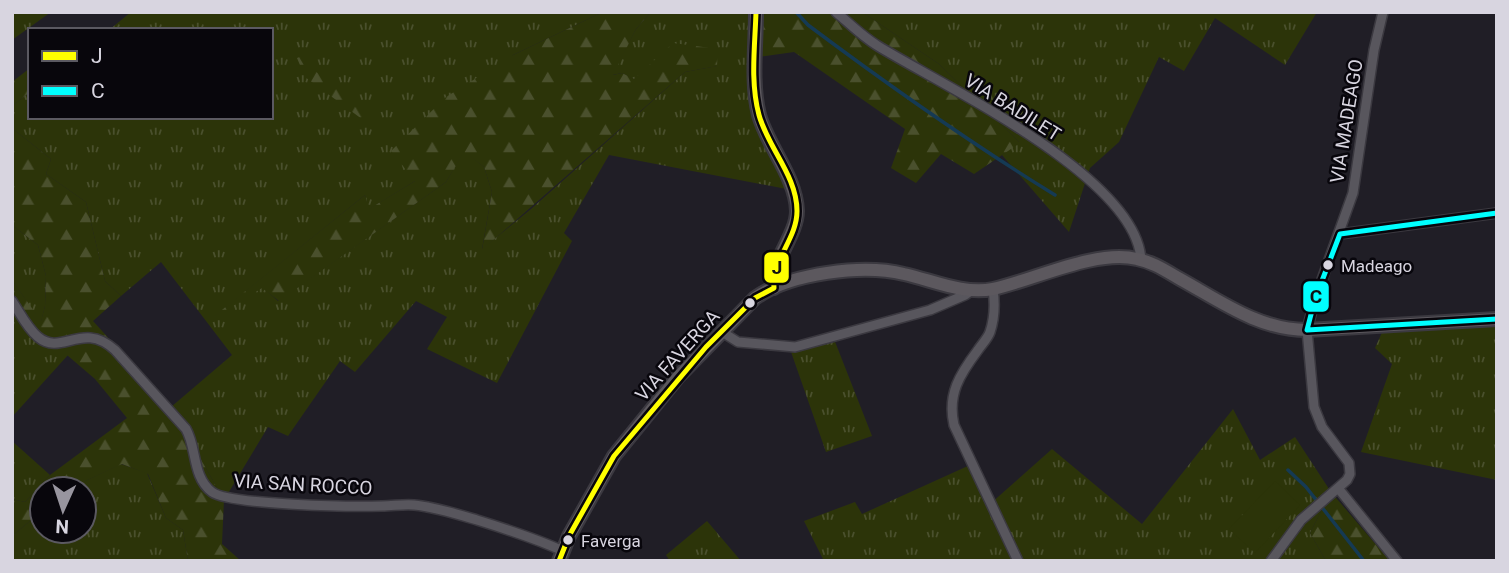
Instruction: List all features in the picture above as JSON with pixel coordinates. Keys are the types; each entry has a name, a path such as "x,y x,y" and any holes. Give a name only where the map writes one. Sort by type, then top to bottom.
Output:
{"street":[{"path":"756,12 757,104 763,125 792,190 797,212 793,230 774,275 774,288 847,270 868,268 898,272 972,290 993,289 1109,257 1141,260 1159,267 1258,321 1282,328 1307,330 1497,319"},
{"name":"VIA BADILET","path":"836,12 874,44 1018,128 1084,175 1119,210 1136,236 1141,260"},
{"name":"VIA MADEAGO","path":"1338,488 1349,478 1350,467 1317,417 1312,397 1307,330 1315,299 1353,193 1374,50 1383,12"},
{"path":"1340,234 1497,213"},
{"name":"VIA FAVERGA","path":"561,556 614,456 678,377 755,298 774,288"},
{"path":"993,289 996,305 990,333 958,378 951,411 954,425 1018,561"},
{"path":"722,332 738,342 796,346 930,310 972,290"},
{"name":"VIA SAN ROCCO","path":"12,301 30,329 43,341 60,343 92,337 115,349 186,429 200,477 205,485 218,495 242,501 419,505 511,531 561,556"},
{"path":"1271,561 1301,520 1338,488 1397,561"}],"green space":[{"path":"12,12 51,12 28,28 12,40"},
{"path":"131,12 603,12 513,55 415,181 368,210 365,195 214,317 262,287 278,301 446,182 464,151 484,167 492,192 482,249 685,72 717,66 633,79 622,73 612,75 636,29 651,12 764,12 759,57 759,101 797,191 609,155 564,233 572,241 497,383 427,349 447,317 416,301 355,372 340,361 288,436 268,427 224,500 171,407 232,355 161,262 121,296 105,281 86,202 46,174 51,159 13,129 12,106 28,94 28,119 273,119 273,28 111,28"},
{"path":"603,12 651,12 636,29 613,75 622,73 634,79 673,43 718,49 717,66 685,72 482,250 492,192 484,167 464,152 446,182 279,301 262,288 207,322 365,195 369,209 415,181 391,151 446,97 513,55"},
{"path":"764,12 862,12 939,64 1020,143 974,174 941,154 916,183 891,168 905,129 794,52 759,57"},
{"path":"862,12 1317,12 1285,65 1215,18 1184,71 1159,57 1119,142 1090,168 1069,232 1002,155 1019,142 939,64"},
{"path":"313,52 314,70 375,117 370,125 305,77 297,58"},
{"path":"28,70 28,94 12,106 12,82"},
{"path":"12,125 13,129 51,159 46,174 86,202 105,281 121,296 93,321 171,407 224,500 222,544 241,561 188,561 183,530 166,518 148,474 122,464 98,475 50,475 127,418 95,379 12,308 12,280 41,321 45,306 46,276 38,245 12,225"},
{"path":"12,225 38,245 46,276 45,306 41,322 12,280"},
{"path":"12,308 68,355 12,417"},
{"path":"1497,313 1497,480 1361,452 1392,364 1375,348 1388,319"},
{"path":"832,334 872,436 826,452 790,349"},
{"path":"1233,409 1260,460 1295,437 1331,492 1310,533 1326,561 824,561 804,521 855,502 862,514 970,465 990,504 1052,449 1142,524"},
{"path":"12,441 50,475 28,475 28,499 25,502 12,499"},
{"path":"121,464 147,473 166,518 183,530 188,561 12,561 12,536 28,523 28,545 98,545 98,475"},
{"path":"1275,481 1300,505 1255,553 1229,529"},
{"path":"1331,492 1390,561 1326,561 1310,533"},
{"path":"12,499 25,502 28,499 28,523 12,536"},
{"path":"707,521 741,561 670,561 666,555"}],"waterway":[{"path":"796,12 808,25 899,91 991,155 1055,195"},
{"path":"1288,470 1306,487 1364,561"}],"transit line":[{"name":"J","path":"559,561 569,536 614,456 706,347 755,298 774,288 774,278 793,231 797,211 792,186 763,127 756,102 756,12"},
{"name":"C","path":"1497,213 1340,234 1315,299 1307,330 1497,319"}],"place":[{"name":"Madeago","path":"1328,265"},
{"name":"Faverga","path":"568,540"}]}
